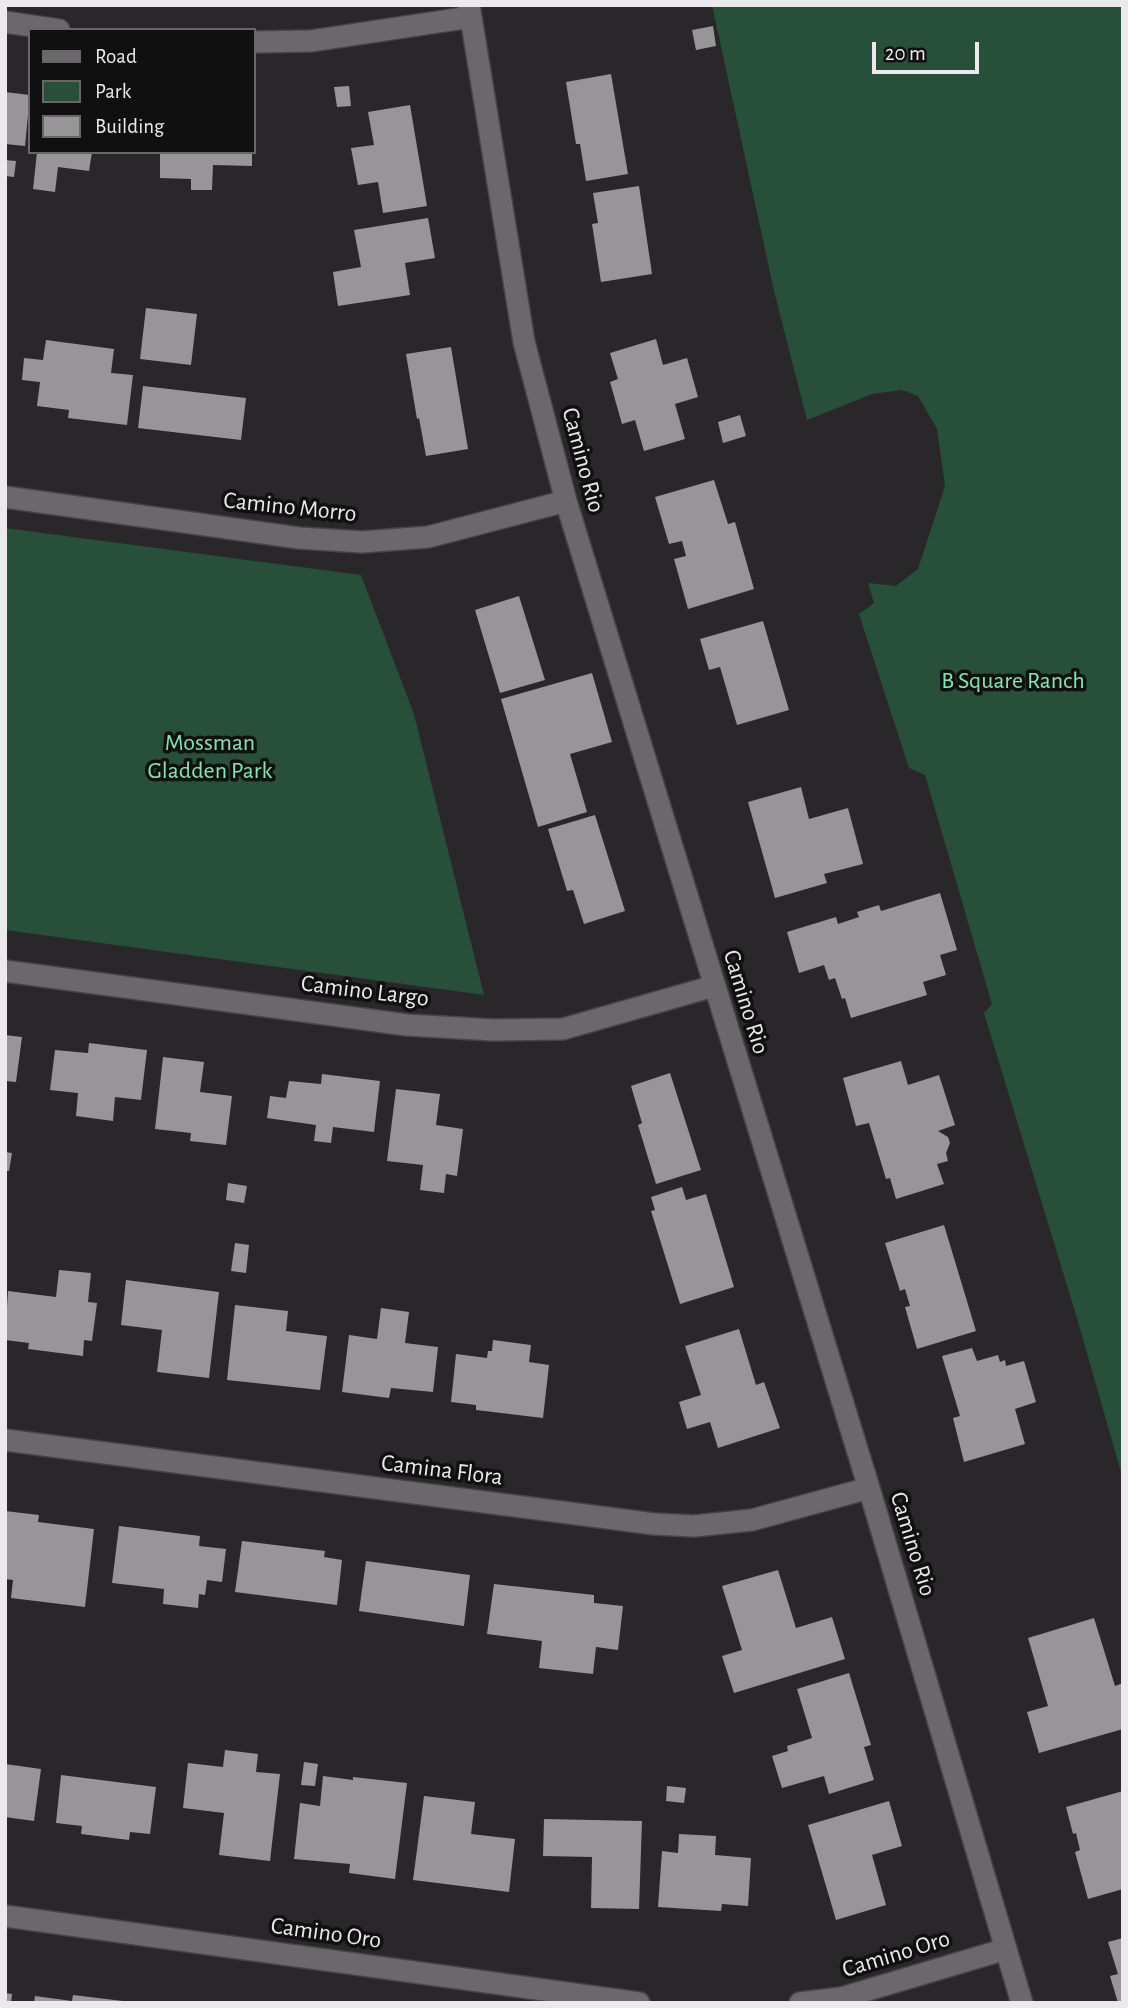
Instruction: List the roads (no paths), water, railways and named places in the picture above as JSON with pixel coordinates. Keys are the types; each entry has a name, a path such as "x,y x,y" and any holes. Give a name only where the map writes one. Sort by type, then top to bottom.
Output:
{"street":[{"path":"256,42 311,41 470,11"},
{"name":"Camino Rio","path":"470,11 524,341 566,501 869,1488 1022,2003"},
{"path":"5,22 46,28"},
{"name":"Camino Morro","path":"5,497 299,538 362,542 428,537 566,501"},
{"name":"Camino Largo","path":"5,971 407,1025 493,1030 563,1029 714,986"},
{"name":"Camina Flora","path":"5,1440 654,1524 694,1526 752,1520 869,1488"},
{"name":"Camino Oro","path":"5,1916 639,2003"},
{"name":"Camino Oro","path":"800,2003 841,1998 1006,1949"}],"park label":[{"name":"B Square Ranch","path":"1013,681"},
{"name":"Mossman Gladden Park","path":"210,757"}]}
